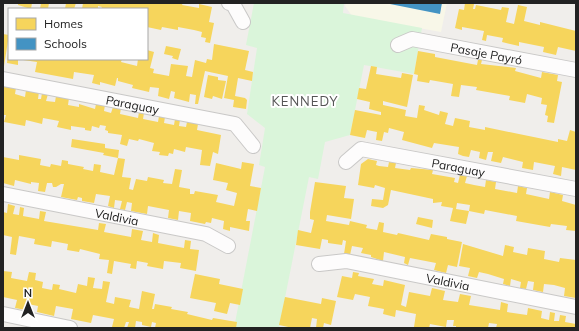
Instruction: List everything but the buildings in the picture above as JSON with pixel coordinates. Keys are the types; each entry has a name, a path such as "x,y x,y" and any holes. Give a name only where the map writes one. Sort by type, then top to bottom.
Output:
{"street":[{"path":"229,3 233,4 243,22"},
{"name":"Pasaje Payró","path":"398,45 412,39 576,70"},
{"name":"Paraguay","path":"3,79 235,124 253,146"},
{"name":"Paraguay","path":"346,162 361,149 576,189"},
{"name":"Valdivia","path":"3,194 206,234 228,246"},
{"name":"Valdivia","path":"319,264 346,261 576,306"},
{"path":"3,314 70,328"}],"shaded area":[{"path":"346,3 447,3 441,32 352,16 345,6"}],"green space":[{"path":"254,3 344,3 343,13 422,28 414,74 364,65 350,135 325,142 318,179 309,177 279,328 234,328 265,167 259,165 265,128 247,114 257,48 246,45"}],"district":[{"name":"KENNEDY","path":"305,101"}]}
